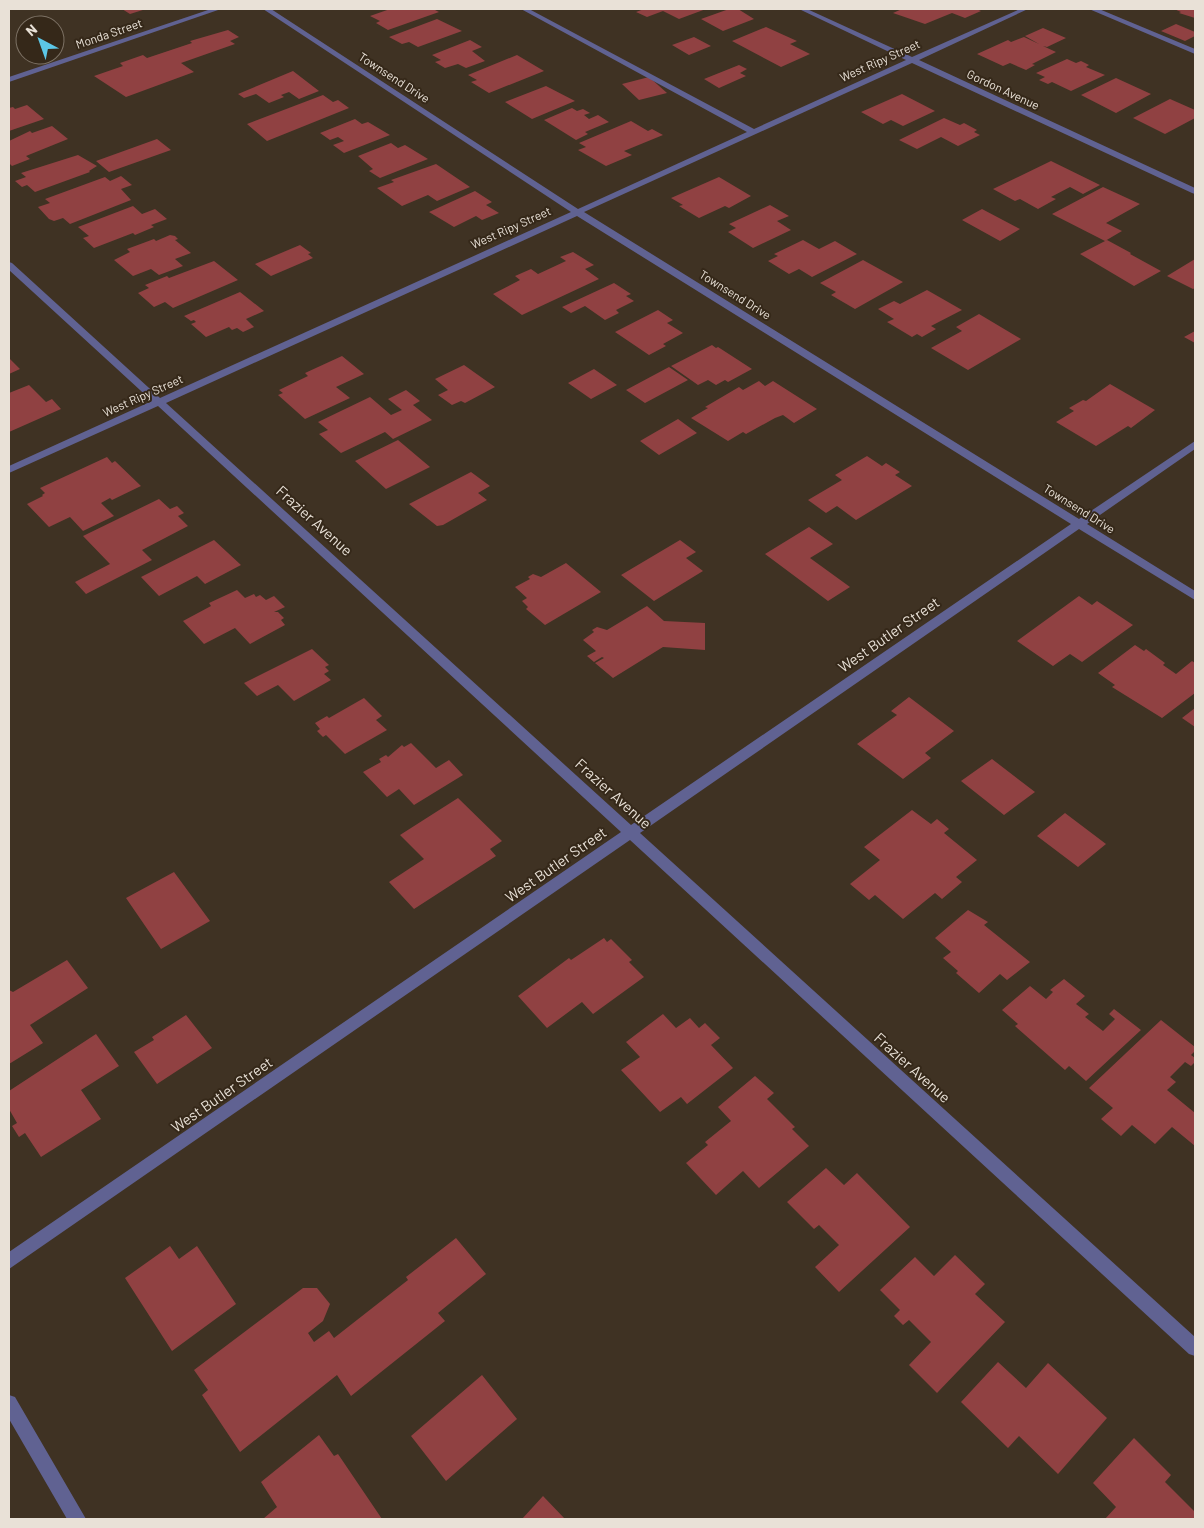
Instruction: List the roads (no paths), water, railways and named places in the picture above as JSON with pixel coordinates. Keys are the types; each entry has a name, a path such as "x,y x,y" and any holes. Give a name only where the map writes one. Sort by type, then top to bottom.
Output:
{"street":[{"name":"Monda Street","path":"9,80 217,9"},
{"name":"Townsend Drive","path":"266,9 577,212 1195,596"},
{"path":"524,9 753,132"},
{"name":"Gordon Avenue","path":"802,9 1195,191"},
{"name":"West Ripy Street","path":"9,470 1025,9"},
{"path":"1093,9 1195,52"},
{"name":"Frazier Avenue","path":"9,265 1195,1348"},
{"name":"West Butler Street","path":"9,1261 1195,444"},
{"path":"9,1404 77,1519"}]}
